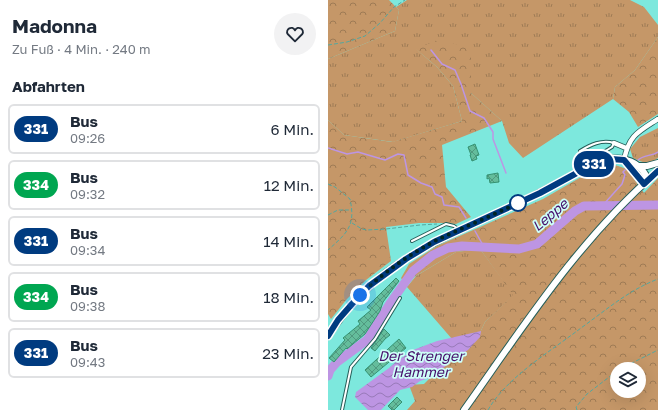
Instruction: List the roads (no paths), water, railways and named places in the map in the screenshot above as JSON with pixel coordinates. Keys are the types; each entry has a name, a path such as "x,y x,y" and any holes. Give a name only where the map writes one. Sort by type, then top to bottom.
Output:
{"main road":[{"path":"328,336 338,320 369,286 406,259 434,242 540,193 597,162 611,159 624,160 640,166 658,163"},
{"path":"624,160 646,182"},
{"path":"640,166 646,182"},
{"path":"464,410 541,303 576,258 617,210 658,171"}],"street":[{"path":"624,160 626,148 630,140 637,133 658,119"},
{"path":"614,143 626,148"}],"lane":[{"path":"580,151 606,141 614,143 612,147 599,155 597,162"},
{"path":"412,241 446,224 454,226 459,230"},
{"path":"342,410 351,367 375,339 400,298"}],"water":[{"name":"Der Strenger Hammer","path":"481,331 480,337 468,350 429,378 420,381 412,387 400,390 381,410 368,410 355,397 356,392 413,350 437,341"}],"waterway":[{"path":"431,50 442,64 455,70 470,111 484,118 493,132 493,139 506,173"},
{"path":"328,148 347,154 358,152 385,160 398,154 404,155 408,175 421,183 432,187 435,194 442,197 444,205 459,207 466,218"},
{"path":"638,160 642,157 658,152"},
{"path":"603,205 622,184 625,175 623,172 625,170"},
{"name":"Leppe","path":"328,376 330,370 337,362 367,340 413,271 433,255 448,248 462,246 519,249 537,244 575,211 584,206 658,205"},
{"path":"475,231 484,247"}]}
